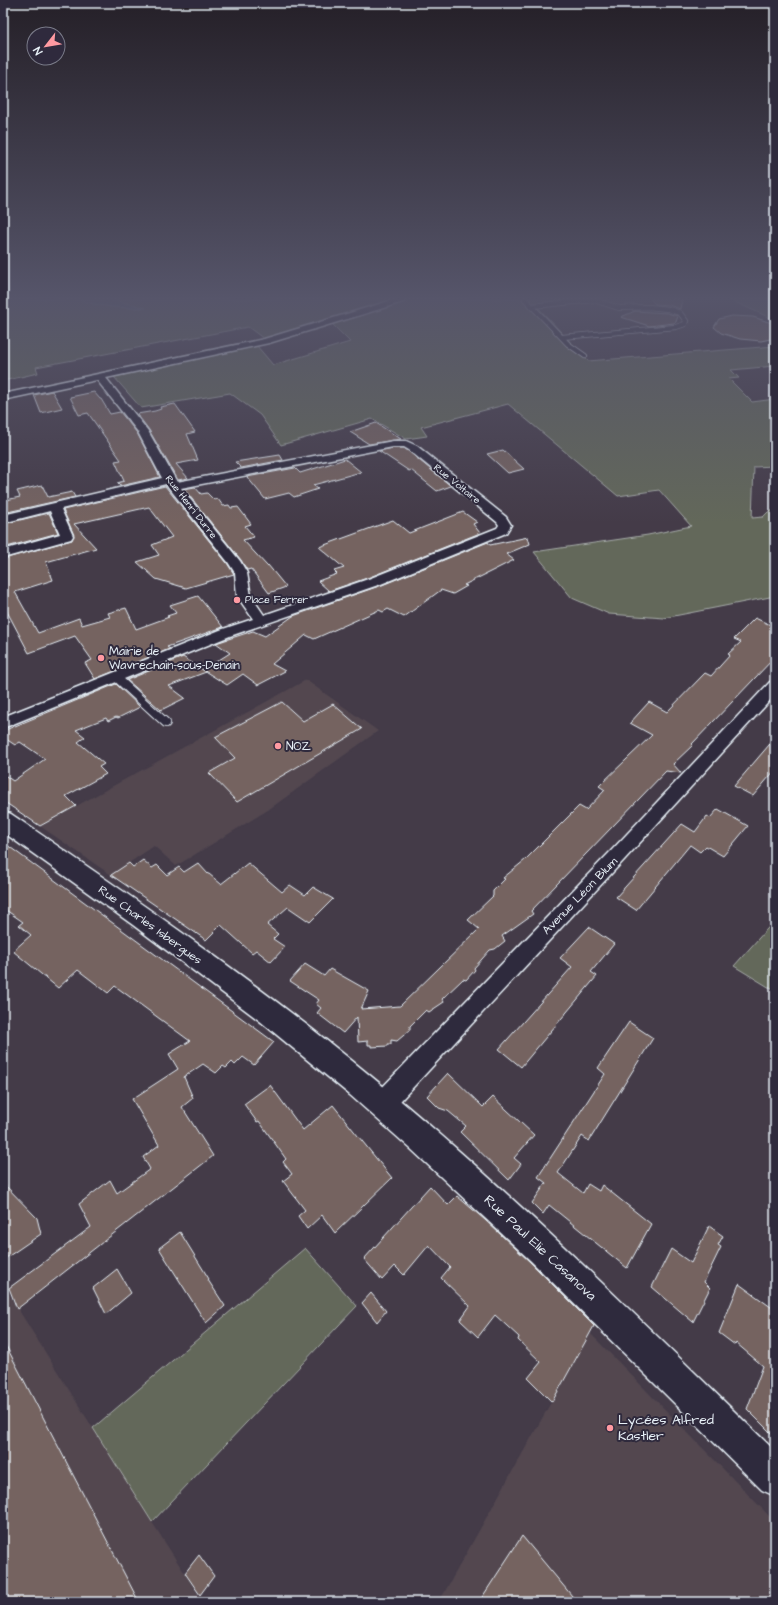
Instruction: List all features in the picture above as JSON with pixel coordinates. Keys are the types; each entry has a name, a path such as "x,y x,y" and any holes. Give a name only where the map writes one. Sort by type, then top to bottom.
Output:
{"main road":[{"name":"Rue Charles Isbergues","path":"3,820 198,959 294,1031"},
{"name":"Rue Paul Elie Casanova","path":"294,1031 382,1104 504,1213 775,1477"}],"street":[{"path":"3,397 109,374"},
{"name":"Rue Henri Durre","path":"99,376 143,430 172,483 234,561 241,573 244,596 262,621"},
{"name":"Rue Voltaire","path":"3,519 54,506 172,483 402,444 412,448 502,520 505,525 499,532 382,579 262,621"},
{"path":"3,554 67,536 54,506"},
{"path":"3,723 225,633 262,621"},
{"name":"Avenue Léon Blum","path":"382,1104 618,855 775,686"}],"lane":[{"path":"116,677 166,723"}],"shaded area":[{"path":"306,680 378,731 268,810 176,866 154,846 111,875 40,826"},
{"path":"3,1285 152,1522 203,1602 3,1602"},
{"name":"Lycées Alfred Kastler","path":"590,1333 775,1522 775,1602 439,1602"}],"green space":[{"path":"3,374 34,374 3,381"},
{"path":"128,374 735,374 739,378 729,379 752,402 775,399 775,466 754,467 752,518 763,517 768,512 775,510 775,596 664,618 609,614 572,598 534,552 648,535 691,526 659,490 618,496 508,404 421,427 427,436 406,439 372,419 281,445 260,415 230,393 141,408 114,377"},
{"path":"775,920 775,991 734,966"},
{"path":"305,1248 357,1306 152,1522 93,1428"}],"building":[{"path":"52,391 62,408 41,413 34,395"},
{"path":"94,392 101,399 110,414 120,412 137,433 160,477 120,486 117,483 124,481 115,461 121,460 88,413 79,415 70,397"},
{"path":"175,404 195,432 187,434 198,460 176,464 188,478 178,480 149,430 137,414 155,411 161,409 160,407"},
{"path":"376,423 401,439 369,444 350,432"},
{"path":"393,448 404,448 451,486 437,491 411,470 409,471 379,451"},
{"path":"503,450 524,469 508,473 487,454"},
{"path":"280,455 283,460 241,468 235,462"},
{"path":"345,459 361,472 313,485 318,489 294,497 289,493 265,499 247,477 295,468 300,473"},
{"path":"42,485 48,497 72,492 75,497 3,513 3,502 20,497 17,491"},
{"path":"165,486 227,563 234,574 186,588 156,579 137,562 159,555 152,545 172,537 149,507 74,524 96,548 46,562 53,580 15,592 38,633 79,618 82,625 110,617 108,613 126,608 136,629 176,613 170,605 198,596 223,627 167,647 170,649 95,679 85,663 92,660 75,636 29,653 3,604 3,559 72,540 74,535 63,510"},
{"path":"195,487 201,494 207,493 214,500 218,499 223,506 229,505 231,508 238,507 251,524 245,526 254,537 243,540 267,566 268,565 286,587 269,593 251,569 247,570 241,560 184,489"},
{"path":"463,512 477,522 473,524 480,533 370,577 329,591 318,581 337,574 334,571 344,568 319,547 393,520 409,533"},
{"path":"49,513 58,533 3,548 3,524"},
{"path":"528,537 530,544 506,554 514,560 464,585 467,586 453,594 441,590 404,617 388,609 383,612 379,610 314,639 306,635 272,664 285,671 258,685 243,674 227,685 203,670 230,653 216,643 253,631 265,636 293,616 382,585 488,542 490,545"},
{"path":"755,618 775,627 775,657 692,744 693,745 673,764 681,773 666,771 531,911 533,914 502,936 505,941 495,949 490,950 474,968 475,970 466,980 463,979 442,999 444,1002 429,1012 426,1010 410,1026 410,1030 397,1041 391,1040 391,1044 388,1044 388,1046 371,1047 371,1045 368,1045 368,1041 358,1042 357,1017 343,1033 317,1013 321,1008 316,1004 319,1000 290,981 305,964 324,976 330,969 369,991 361,1009 400,1006 479,929 468,920 493,896 493,891 505,879 503,878 525,860 579,806 586,810 605,790 599,786 652,735 630,723 649,702 667,712 705,673 711,676 730,655 728,654 741,642 734,639"},
{"path":"183,657 206,672 169,686 185,698 161,710 127,680"},
{"path":"116,684 140,707 118,718 116,717 108,721 106,718 76,730 85,737 78,742 104,764 99,767 106,774 66,796 76,806 40,826 3,801 3,774 13,781 45,759 20,742 15,745 3,737 3,731"},
{"name":"NOZ","path":"282,702 303,721 333,704 362,729 237,802 209,773 235,758 215,737"},
{"path":"775,738 775,770 753,796 734,786"},
{"path":"718,809 748,826 723,856 706,846 700,852 690,845 636,910 616,897 682,824 695,832 707,816 710,818"},
{"path":"3,842 274,1042 254,1065 243,1057 235,1065 232,1062 226,1068 223,1066 216,1073 203,1064 184,1077 193,1098 182,1107 213,1156 17,1309 9,1288 91,1227 79,1204 110,1180 117,1193 150,1169 143,1157 159,1145 132,1099 178,1069 169,1054 190,1041 115,986 108,993 78,970 58,988 13,951 31,935 19,925 23,922 3,908"},
{"path":"143,860 152,868 157,865 167,875 179,867 184,872 198,863 208,874 221,884 248,863 282,892 290,885 305,895 313,887 333,899 310,922 288,907 267,925 278,934 273,939 285,947 271,962 256,950 252,953 221,925 206,940 111,875 129,863 133,867"},
{"path":"589,927 614,944 591,972 597,976 521,1067 499,1049 572,967 560,958"},
{"path":"629,1022 653,1038 589,1141 582,1136 558,1173 583,1193 588,1184 599,1191 602,1185 651,1224 627,1268 549,1205 543,1214 532,1203 546,1183 538,1177 605,1074 598,1068"},
{"path":"448,1073 483,1107 493,1097 534,1135 514,1158 521,1164 509,1180 460,1132 466,1126 448,1111 439,1108 427,1096"},
{"path":"270,1085 303,1130 333,1105 392,1178 335,1233 322,1215 307,1229 298,1216 305,1210 283,1181 292,1174 283,1162 286,1159 259,1121 257,1122 244,1104"},
{"path":"3,1183 37,1218 41,1234 3,1260"},
{"path":"430,1186 448,1205 457,1196 529,1261 594,1326 552,1402 528,1378 541,1362 518,1340 519,1337 495,1315 478,1337 460,1320 470,1306 441,1278 450,1267 429,1245 404,1275 395,1266 382,1280 364,1259"},
{"path":"709,1226 723,1236 718,1245 721,1247 704,1282 710,1288 693,1322 652,1287 671,1249 691,1263"},
{"path":"180,1232 225,1306 206,1323 159,1248"},
{"path":"117,1269 131,1293 106,1314 93,1288"},
{"path":"739,1284 775,1310 775,1437 747,1409 763,1366 736,1343 735,1345 719,1333"},
{"path":"371,1293 386,1311 377,1322 362,1303"},
{"path":"3,1340 139,1602 3,1602"},
{"path":"522,1536 577,1602 479,1602"},
{"path":"199,1555 214,1576 200,1595 185,1573"}],"place":[{"name":"Place Ferrer","path":"237,600"},
{"name":"Mairie de Wavrechain-sous-Denain","path":"101,658"},
{"name":"NOZ","path":"278,746"},
{"name":"Lycées Alfred Kastler","path":"610,1428"}]}
